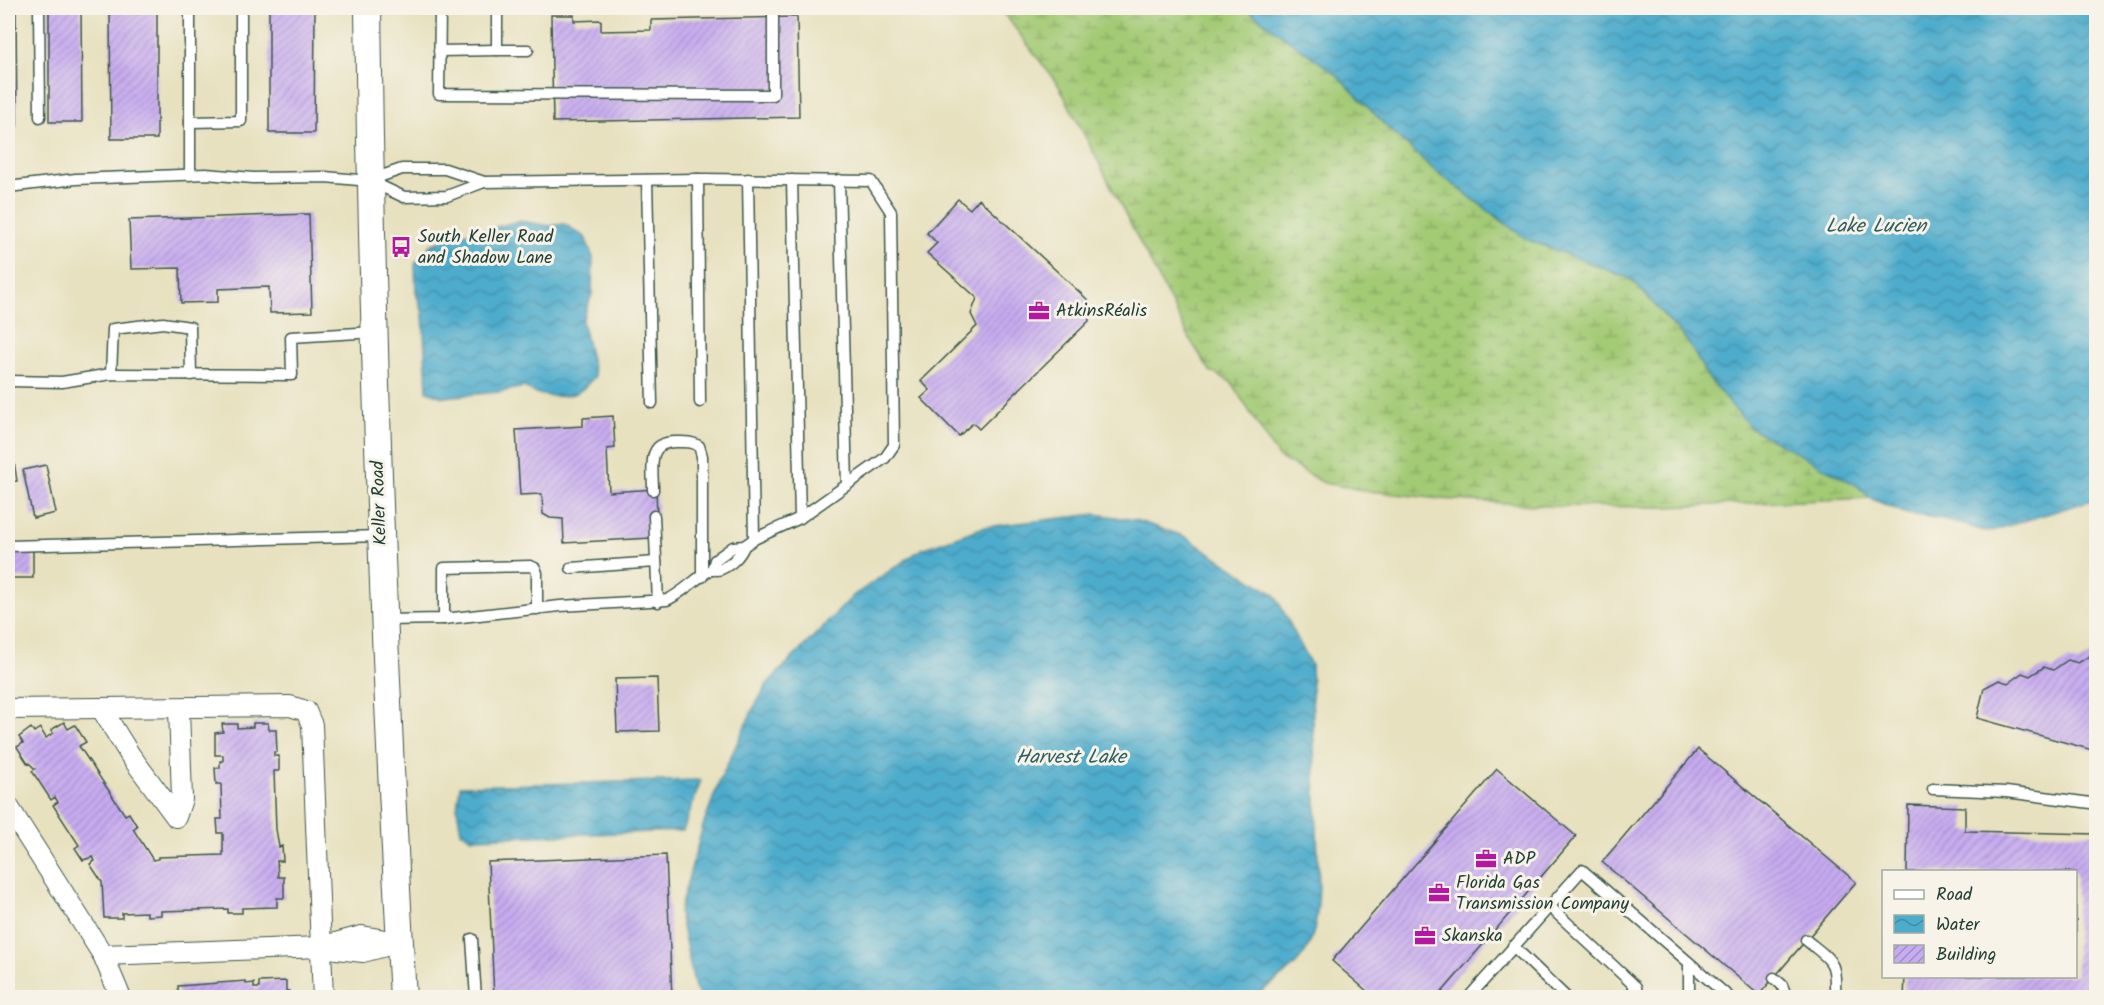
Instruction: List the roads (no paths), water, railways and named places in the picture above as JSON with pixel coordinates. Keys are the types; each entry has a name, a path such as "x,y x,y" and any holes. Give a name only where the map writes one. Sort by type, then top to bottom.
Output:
{"street":[{"name":"Keller Road","path":"368,8 370,180 381,536 403,998"},
{"path":"8,709 290,706 306,711 312,725 323,998"},
{"path":"101,708 130,755 177,817 182,799 179,708"},
{"path":"8,806 103,956 121,998"},
{"path":"103,956 320,947 363,952 400,942"}],"lane":[{"path":"39,8 40,117"},
{"path":"189,175 190,8"},
{"path":"189,122 241,121 241,8"},
{"path":"440,8 439,94 773,95 773,8"},
{"path":"497,8 497,50"},
{"path":"439,51 528,50"},
{"path":"370,180 402,169 445,169 484,182 698,179 871,180 891,212 894,445 885,458 800,518 754,539 744,546 741,555 720,570 712,570 677,596 658,602 560,606 444,619 384,620"},
{"path":"8,187 76,179 206,174 253,178 325,177 370,180 404,197 447,196 484,182"},
{"path":"698,179 700,402"},
{"path":"748,179 754,539"},
{"path":"647,180 652,403"},
{"path":"792,180 800,518"},
{"path":"839,180 847,485"},
{"path":"111,374 113,329 163,323 190,327 190,375"},
{"path":"8,381 62,382 111,374 292,375 291,337 376,332"},
{"path":"653,490 654,454 660,445 667,442 686,442 699,446 702,456 702,577"},
{"path":"654,516 658,602"},
{"path":"8,546 381,536"},
{"path":"571,568 656,562"},
{"path":"444,619 444,568 530,566 535,568 537,609"},
{"path":"1933,789 2006,792 2091,803"},
{"path":"1468,998 1582,870 1730,998"},
{"path":"1550,906 1636,987 1637,998"},
{"path":"472,939 476,998"},
{"path":"1806,940 1829,959 1836,969 1835,998"},
{"path":"1514,946 1567,998"},
{"path":"1689,963 1689,998"},
{"path":"1774,978 1782,985 1787,998"}],"water":[{"name":"Lake Lucien","path":"1245,8 2096,8 2096,499 1988,532 1944,519 1907,514 1870,498 1858,486 1751,428 1709,379 1688,342 1631,279 1526,239 1433,169 1388,128 1337,75"},
{"path":"519,221 550,226 564,224 585,237 593,258 592,294 582,321 595,376 579,392 563,396 542,395 524,387 499,392 443,397 427,391 423,313 416,293 415,264 430,245 456,235"},
{"name":"Harvest Lake","path":"1096,514 1135,520 1184,536 1275,595 1311,665 1319,886 1311,941 1296,964 1252,998 700,997 695,988 679,912 703,826 719,782 753,709 768,683 854,595 922,549 984,527"},
{"path":"701,780 683,831 472,838 461,832 457,808 460,786"}],"place":[{"name":"South Keller Road and Shadow Lane","path":"401,247"},
{"name":"AtkinsRéalis","path":"1039,311"},
{"name":"ADP","path":"1486,859"},
{"name":"Florida Gas Transmission Company","path":"1439,893"},
{"name":"Skanska","path":"1425,936"}]}
